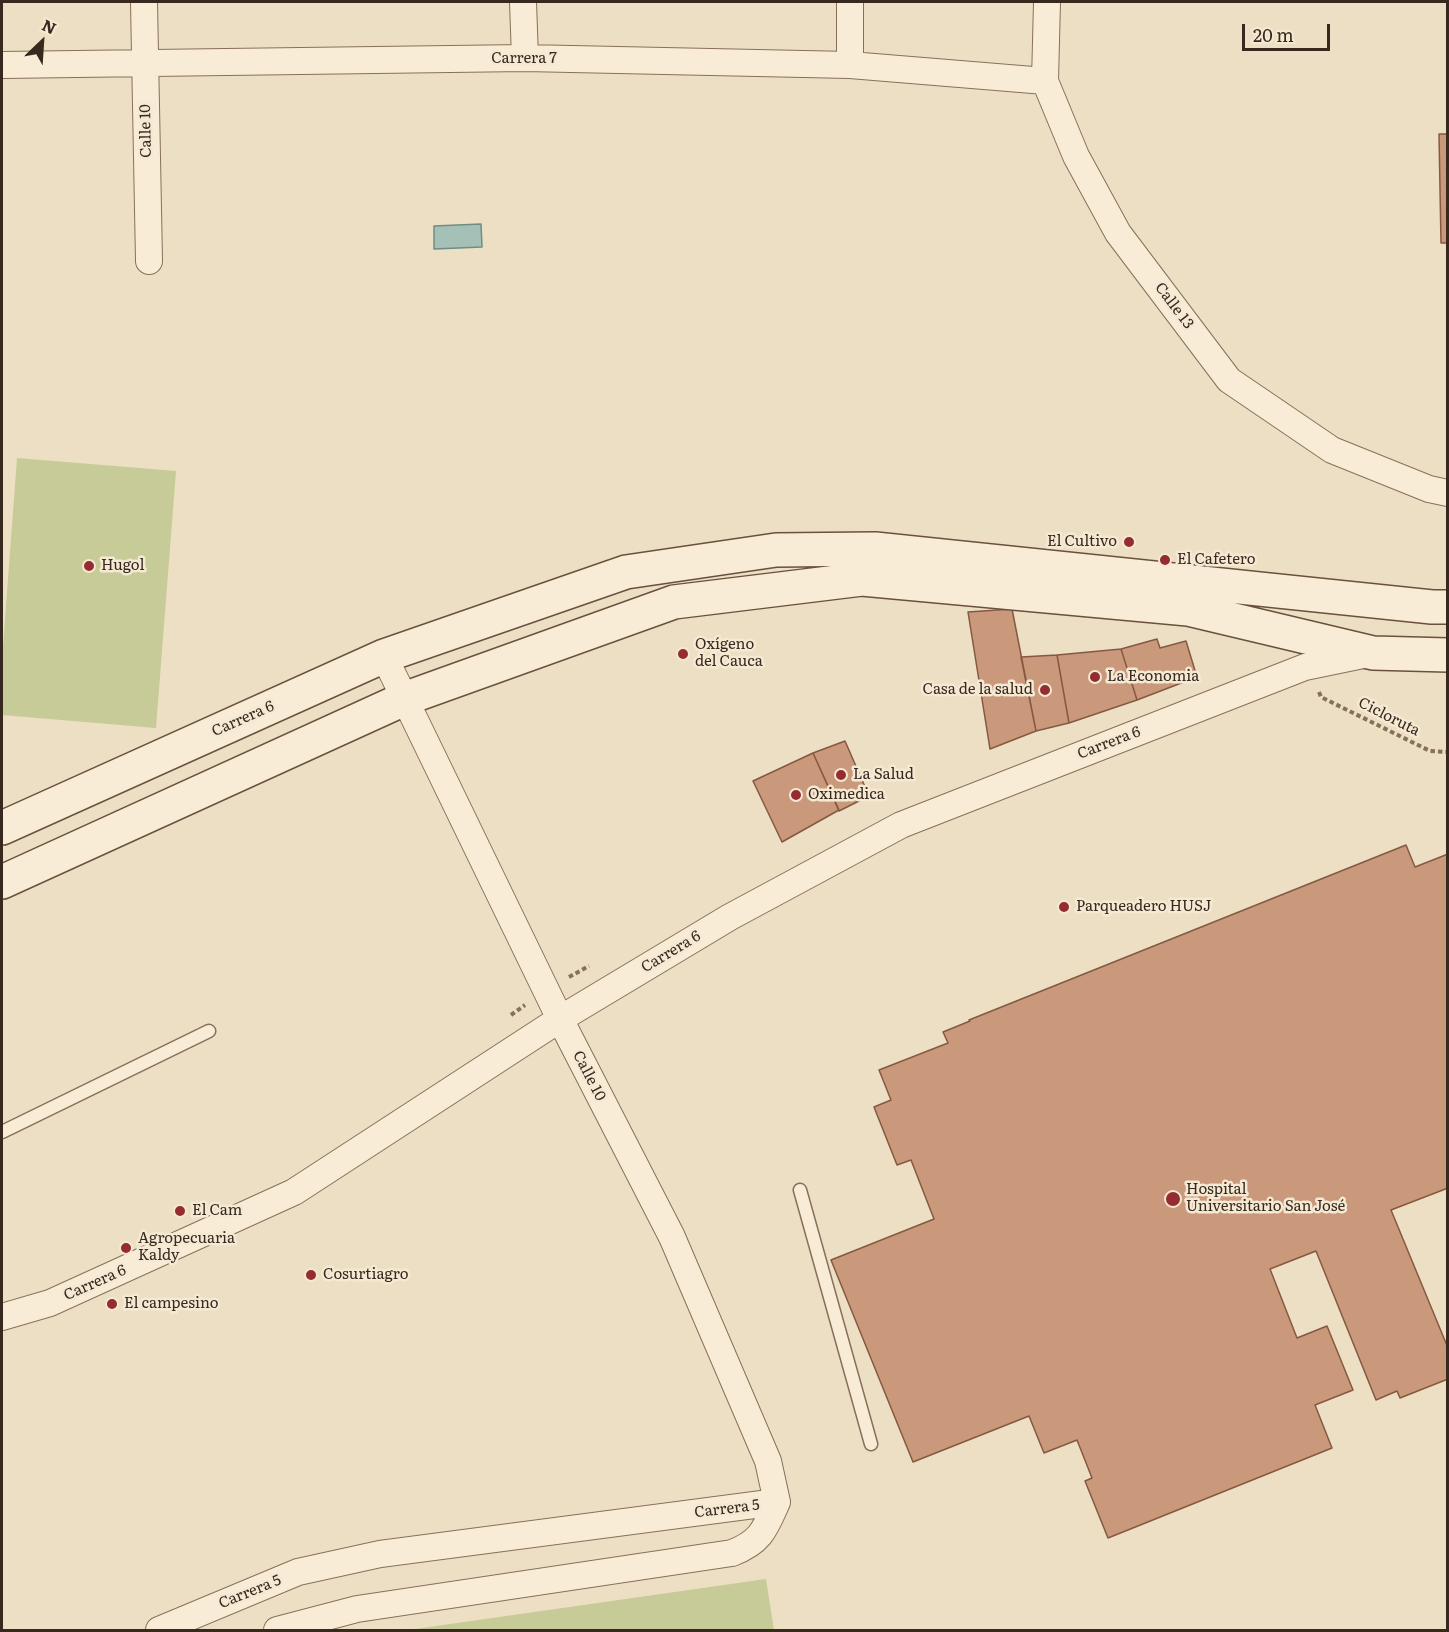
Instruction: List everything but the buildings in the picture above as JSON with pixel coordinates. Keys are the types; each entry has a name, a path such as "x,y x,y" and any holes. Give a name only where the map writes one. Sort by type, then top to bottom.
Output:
{"main road":[{"name":"Carrera 6","path":"2,828 384,656 626,572 776,550 875,549 1397,604 1448,607"},
{"name":"Carrera 6","path":"2,882 404,699 674,602 862,579 1188,609 1373,653 1448,655"}],"street":[{"name":"Calle 10","path":"144,2 149,261"},
{"path":"523,2 525,58"},
{"path":"850,2 850,65"},
{"name":"Calle 13","path":"1047,2 1045,81 1076,156 1118,233 1229,380 1332,450 1429,489 1448,493"},
{"name":"Carrera 7","path":"2,65 525,58 850,65 1045,81"},
{"name":"Carrera 6","path":"2,1317 50,1303 294,1192 560,1019 730,917 901,825 1305,667 1373,653"},
{"name":"Calle 10","path":"384,656 560,1019 672,1237 768,1461 777,1502"},
{"name":"Carrera 5","path":"159,1630 198,1618 298,1572 380,1554 777,1502"},
{"name":"Carrera 5","path":"277,1630 357,1609 732,1553 748,1547 763,1534 777,1502"}],"lane":[{"path":"2,1132 209,1031"},
{"path":"800,1190 871,1444"}],"path":[{"name":"Cicloruta","path":"1321,697 1430,751 1448,752"}],"green space":[{"name":"Hugol","path":"17,458 176,471 156,728 2,715 2,660"},
{"path":"766,1579 774,1630 408,1630"}],"water":[{"path":"481,224 482,247 434,249 434,226"}],"place":[{"name":"El Cultivo","path":"1129,542"},
{"name":"El Cafetero","path":"1165,560"},
{"name":"Hugol","path":"89,566"},
{"name":"Oxígeno del Cauca","path":"683,654"},
{"name":"La Economia","path":"1095,677"},
{"name":"Casa de la salud","path":"1045,690"},
{"name":"La Salud","path":"841,775"},
{"name":"Oximedica","path":"796,795"},
{"name":"Parqueadero HUSJ","path":"1064,907"},
{"name":"Hospital Universitario San José","path":"1173,1199"},
{"name":"El Cam","path":"180,1211"},
{"name":"Agropecuaria Kaldy","path":"126,1248"},
{"name":"Cosurtiagro","path":"311,1275"},
{"name":"El campesino","path":"112,1304"}]}
